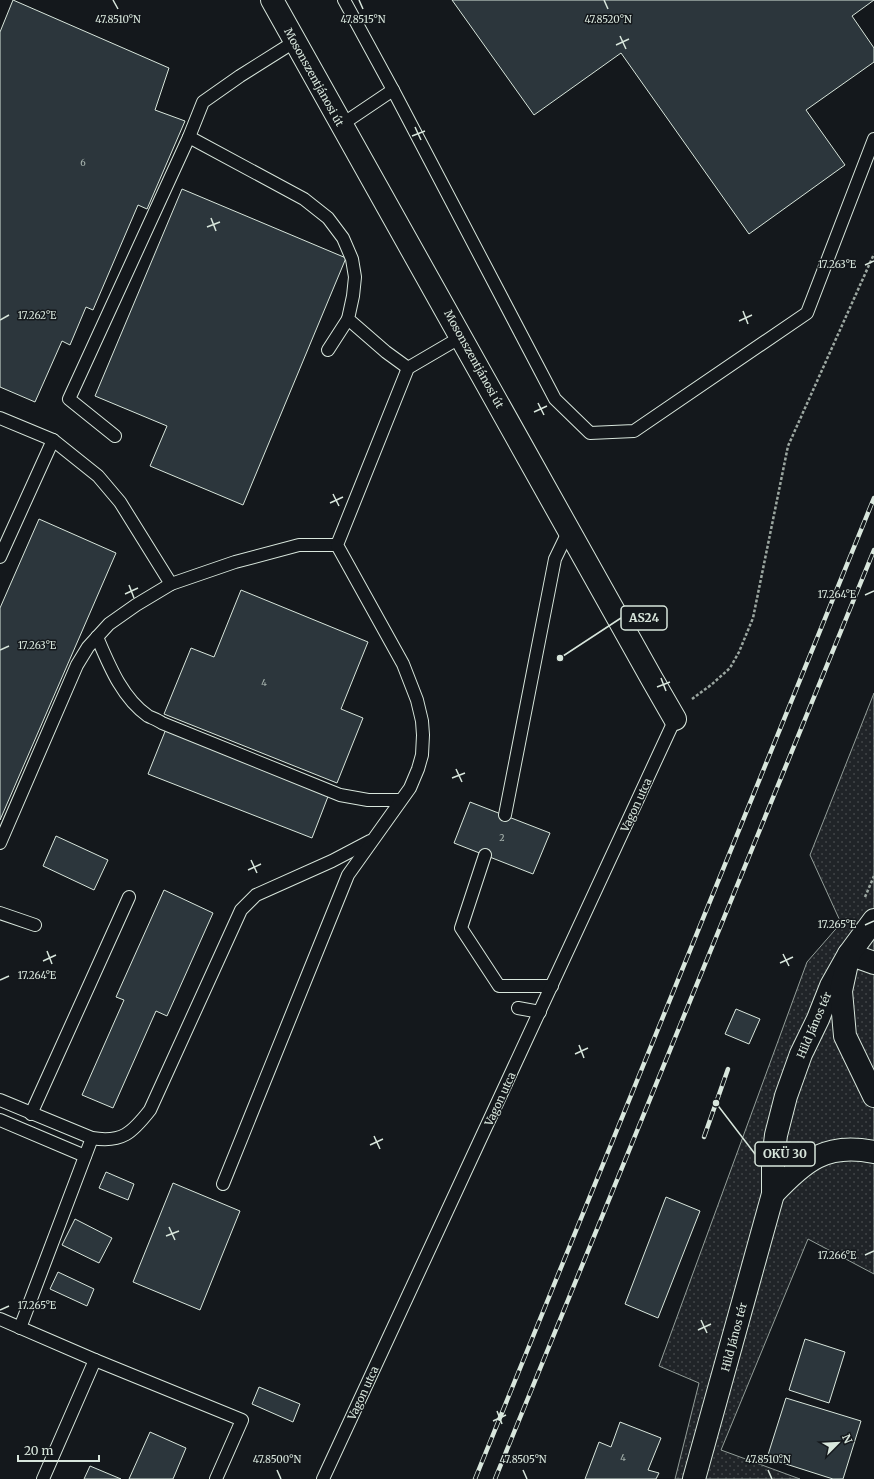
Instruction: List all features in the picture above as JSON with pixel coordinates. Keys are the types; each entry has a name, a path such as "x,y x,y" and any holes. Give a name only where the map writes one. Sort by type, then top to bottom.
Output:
{"street":[{"name":"Mosonszentjánosi út","path":"272,0 294,42 675,718"},
{"name":"Hild János tér","path":"694,1479 773,1194 773,1160 786,1096 801,1054 818,1019 831,986 849,954 874,920"},
{"path":"874,963 849,954 840,991 846,1036 874,1096"},
{"name":"Hild János tér","path":"773,1194 791,1175 808,1161 824,1153 844,1149 859,1149 874,1152"}],"lane":[{"path":"344,0 393,90 555,399 590,433 634,431 807,313 874,138"},
{"path":"115,436 69,399 203,102 240,76 294,42"},
{"path":"341,125 393,90"},
{"path":"188,137 304,199 328,218 343,238 352,259 355,277 353,296 348,319 328,350"},
{"path":"348,319 386,352 408,368"},
{"path":"337,545 408,368 461,336"},
{"path":"0,418 53,440 98,476 120,502 171,584"},
{"path":"0,557 53,440"},
{"path":"505,816 555,559 569,530"},
{"path":"0,843 77,665 88,647 114,620 136,604 171,584 235,562 299,545 337,545"},
{"path":"223,1184 348,875 410,788 422,755 423,728 417,700 403,664 337,545"},
{"path":"97,637 119,683 132,702 148,716 340,795 368,800 400,800"},
{"name":"Vagon utca","path":"323,1479 675,718"},
{"path":"0,1100 92,1138 106,1140 118,1138 135,1127 150,1110 241,910 256,895 332,861 371,841"},
{"path":"485,855 461,928 499,986 552,986"},
{"path":"31,1114 129,897"},
{"path":"0,913 35,925"},
{"path":"518,1008 540,1012"},
{"path":"0,1120 85,1156"},
{"path":"20,1328 92,1138"},
{"path":"0,1319 95,1360 242,1420 216,1479"},
{"path":"43,1479 95,1360"}],"path":[{"path":"675,718 689,701 711,685 730,668 739,652 752,618 788,446 874,254"}],"shaded area":[{"path":"874,693 874,1274 808,1239 721,1450 800,1479 675,1479 699,1383 659,1366 807,962 841,923 810,855"}],"building":[{"path":"13,0 169,68 155,110 185,121 147,209 138,205 93,310 86,307 70,345 62,341 35,402 0,387 0,32"},
{"path":"452,0 874,0 852,16 874,48 874,62 806,110 845,165 749,234 621,53 534,115"},
{"path":"182,189 346,258 243,505 150,466 167,426 95,396"},
{"path":"39,519 116,553 0,820 0,608"},
{"path":"241,590 368,642 341,709 363,718 337,783 164,714 191,648 214,657"},
{"path":"166,729 329,794 312,838 148,774"},
{"path":"470,802 550,833 533,874 454,843"},
{"path":"56,836 108,860 94,890 43,866"},
{"path":"164,890 213,913 167,1016 156,1011 113,1108 82,1095 124,1000 116,997"},
{"path":"736,1009 760,1019 749,1044 725,1034"},
{"path":"106,1172 134,1184 128,1200 99,1188"},
{"path":"173,1183 240,1211 200,1310 133,1282"},
{"path":"666,1197 700,1211 658,1318 625,1304"},
{"path":"75,1219 112,1238 99,1263 62,1245"},
{"path":"58,1272 94,1289 87,1306 50,1289"},
{"path":"805,1339 845,1352 829,1403 789,1390"},
{"path":"259,1387 300,1404 293,1422 252,1404"},
{"path":"786,1398 861,1421 843,1479 833,1479 767,1458"},
{"path":"620,1422 661,1438 648,1470 659,1473 656,1479 585,1479 599,1442 611,1447"},
{"path":"150,1432 186,1448 173,1479 129,1479"},
{"path":"90,1466 121,1479 84,1479"}],"railway":[{"path":"475,1479 874,498"},
{"path":"495,1479 874,550"},
{"path":"704,1137 728,1069"}],"place":[{"name":"AS24","path":"560,658"},
{"name":"OKÜ 30","path":"716,1103"}]}
